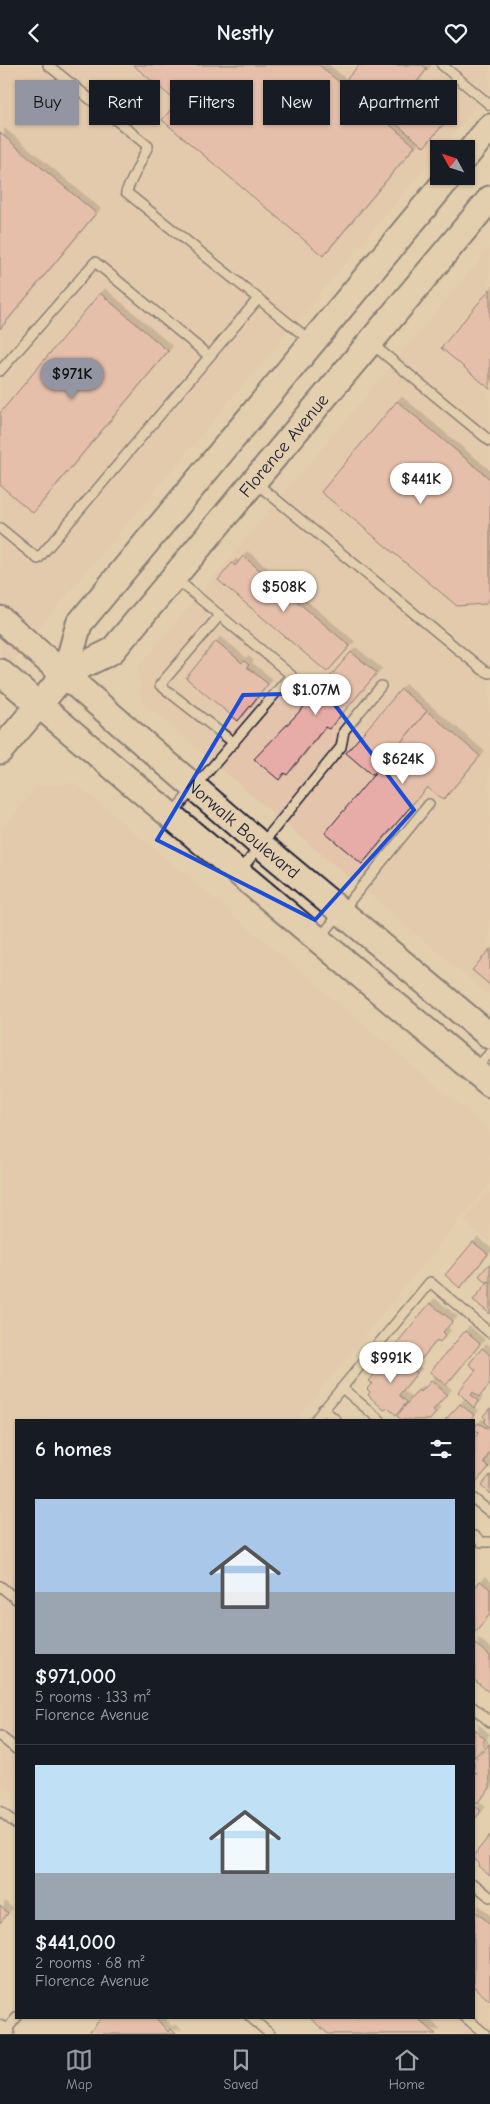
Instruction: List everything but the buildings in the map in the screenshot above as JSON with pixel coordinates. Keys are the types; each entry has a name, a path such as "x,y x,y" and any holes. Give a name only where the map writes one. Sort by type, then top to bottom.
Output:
{"main road":[{"path":"475,145 490,127"},
{"name":"Florence Avenue","path":"65,674 78,624 443,185"},
{"name":"Florence Avenue","path":"0,751 65,674 112,651 490,199"},
{"name":"Norwalk Boulevard","path":"0,619 261,845 490,1036"},
{"name":"Norwalk Boulevard","path":"0,672 318,940 484,1069"}],"lane":[{"path":"48,65 148,146 126,192 312,342"},
{"path":"442,65 490,105"},
{"path":"0,371 95,262 209,356"},
{"path":"0,528 38,559 258,299"},
{"path":"370,342 490,441"},
{"path":"254,482 483,671 490,673"},
{"path":"171,815 291,675 174,577"},
{"path":"220,615 160,685 234,743"},
{"path":"239,873 341,747 344,731 381,686"},
{"path":"318,940 429,804"},
{"path":"316,1419 430,1282 490,1333"},
{"path":"342,1387 379,1419"},
{"path":"323,1409 335,1419"},
{"path":"475,1500 490,1512"},
{"path":"475,1537 481,1542 490,1543"},
{"path":"0,1586 15,1598"},
{"path":"475,1709 490,1721"},
{"path":"0,1736 15,1748"},
{"path":"0,1811 15,1823"},
{"path":"475,1885 490,1897"},
{"path":"3,2032 15,2019"},
{"path":"252,2019 270,2034"},
{"path":"467,2019 484,2034"}],"highlighted area":[{"path":"326,693 414,810 315,920 157,840 243,695"}],"shaded area":[{"path":"0,65 490,65 490,91 449,140 430,140 430,163 0,676"},
{"path":"490,247 490,997 141,701 138,667"},
{"path":"75,782 490,1130 490,1184 297,1419 15,1419 15,1793 0,1780 0,830 39,785"},
{"path":"490,1188 490,1243 463,1222"},
{"path":"475,1900 490,1913 490,2034 327,2034 308,2019 475,2019"}]}
